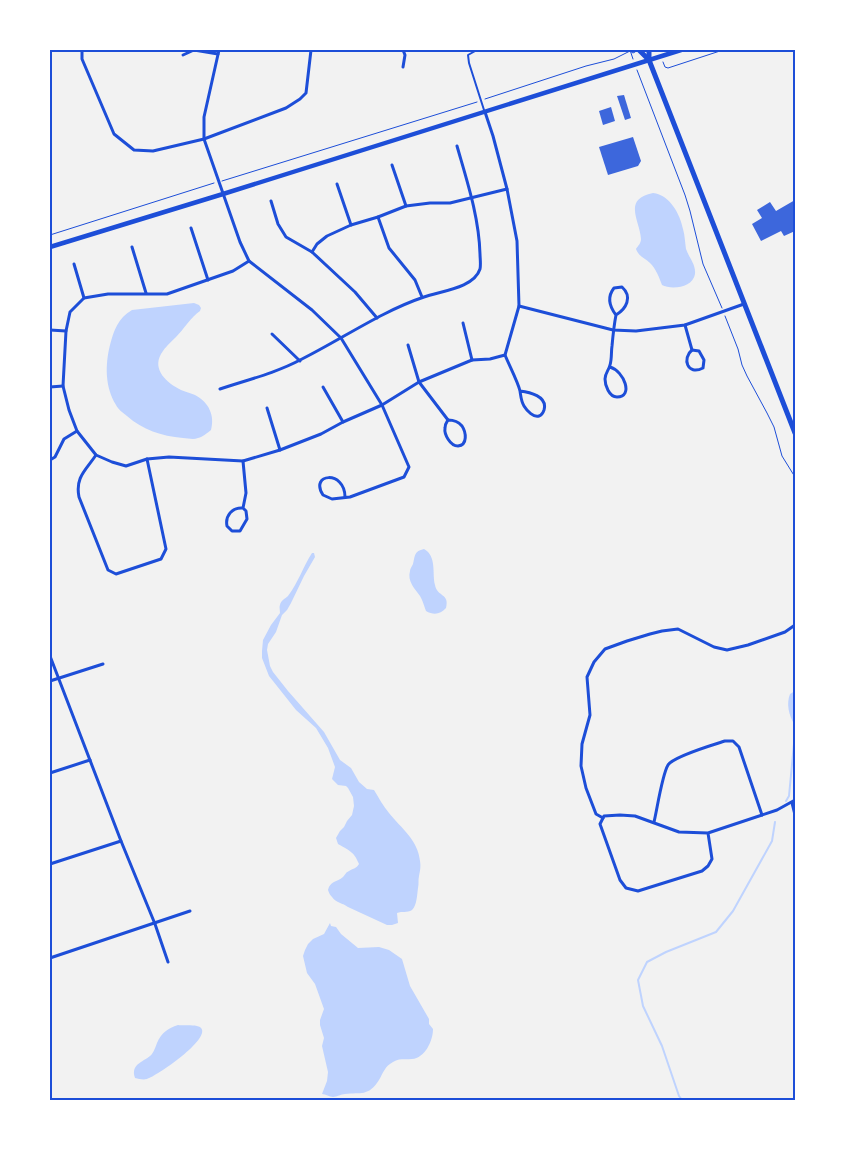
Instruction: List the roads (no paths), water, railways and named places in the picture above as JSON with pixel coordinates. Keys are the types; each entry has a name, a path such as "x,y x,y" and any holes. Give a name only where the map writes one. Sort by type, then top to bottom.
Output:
{"main road":[{"path":"639,50 649,60"},
{"path":"649,50 649,60 795,433"}],"street":[{"path":"82,50 82,58 114,134 134,150 153,151 204,138 286,108 306,93 311,50"},
{"path":"183,55 194,50 218,52 204,117 204,138 240,242 249,261 312,310 341,338 382,405 409,467 404,477 350,497 334,499 324,497 320,488 321,481 326,478 334,478 343,486 345,497"},
{"path":"403,50 405,55 403,67"},
{"path":"50,247 681,50"},
{"path":"485,112 507,189 518,241 519,306 505,355 524,406 533,415 541,416 544,412 544,406 538,396 520,391"},
{"path":"220,389 268,374 300,360 377,318 422,297 467,284 476,277 480,268 479,236 472,198 458,146"},
{"path":"392,165 406,206"},
{"path":"337,184 351,225"},
{"path":"312,252 317,244 327,236 351,225 406,206 450,203 507,189"},
{"path":"271,202 278,224 286,237 312,252 355,292 377,318"},
{"path":"378,217 389,248 415,280 422,297"},
{"path":"191,228 208,280"},
{"path":"132,247 146,293"},
{"path":"249,261 233,271 167,294 108,294 84,298 70,312 66,331 63,386 77,431 96,454 126,466 147,459 169,457 243,461 280,450 321,434 382,405 419,382 472,360 490,360 505,355"},
{"path":"74,264 84,298"},
{"path":"610,367 622,375 625,382 626,390 623,395 618,397 613,396 609,392 605,384 605,376 610,367 616,315 626,305 626,290 622,287 614,288 609,297 610,306 616,315"},
{"path":"519,306 613,330 636,331 685,325 744,304"},
{"path":"463,323 472,360"},
{"path":"685,325 692,350"},
{"path":"50,330 66,331"},
{"path":"272,334 300,360"},
{"path":"408,345 419,382 448,420"},
{"path":"692,350 699,351 704,360 703,368 696,371 689,367 687,358 692,350"},
{"path":"50,387 63,386"},
{"path":"323,387 343,422"},
{"path":"267,408 280,450"},
{"path":"448,420 455,420 463,427 466,438 459,446 451,442 446,435 445,428 448,420"},
{"path":"50,460 54,457 64,439 77,431"},
{"path":"96,454 79,480 77,487 79,497 108,570 116,574 161,560 166,548 147,459"},
{"path":"243,461 246,493 243,508 246,511 247,519 240,531 232,531 227,526 227,519 232,510 239,507 243,508"},
{"path":"795,625 785,632 727,650 714,647 678,629 650,634 605,649 594,662 587,677 590,715 582,744 581,766 586,788 596,814 603,817 636,816 678,832 708,833 777,810 794,802 795,815"},
{"path":"50,656 168,962"},
{"path":"50,682 103,664"},
{"path":"654,822 664,774 668,764 677,758 725,741 733,741 739,747 762,814"},
{"path":"50,773 90,760"},
{"path":"603,817 600,824 620,880 626,888 638,891 702,871 712,859 708,833"},
{"path":"50,864 121,841"},
{"path":"50,958 190,911"}],"lane":[{"path":"477,50 468,55 468,63 485,112"}],"water":[{"path":"653,193 669,201 682,223 686,249 693,264 695,274 690,282 681,287 666,287 662,285 654,268 640,256 636,249 641,239 635,205 644,196"},
{"path":"194,303 199,305 200,311 164,349 158,365 166,380 181,390 200,398 210,410 211,430 202,437 192,439 153,432 124,414 112,398 107,368 108,353 113,334 117,325 127,313 132,310"},
{"path":"424,549 431,556 436,589 445,597 447,603 446,608 436,614 426,611 421,598 412,585 409,575 416,554"},
{"path":"312,553 314,553 315,557 268,644 267,650 270,666 288,691 324,732 340,760 351,768 359,782 367,789 374,790 416,847 420,865 416,903 412,910 397,913 398,923 392,925 387,925 338,902 329,893 330,885 359,864 353,854 338,844 336,838 352,815 353,797 346,786 338,785 332,779 335,767 328,748 316,728 296,710 269,676 262,658 263,640 280,613 281,602 292,591"},
{"path":"795,691 794,724 789,713 788,702 790,694"},
{"path":"330,923 331,926 336,927 341,934 358,948 379,947 389,950 402,959 410,986 433,1029 430,1044 421,1056 398,1060 390,1064 375,1085 368,1091 333,1097 322,1094 328,1072 322,1046 324,1038 320,1025 324,1009 315,984 307,973 303,956 308,944 313,939 324,934"},
{"path":"178,1025 199,1027 202,1033 191,1048 161,1071 147,1079 135,1078 136,1066 152,1054 159,1039 168,1029"}],"waterway":[{"path":"786,801 789,796 795,733"},
{"path":"682,1100 662,1046 643,1006 638,980 647,962 666,952 716,932 733,911 772,841 775,822"}]}
